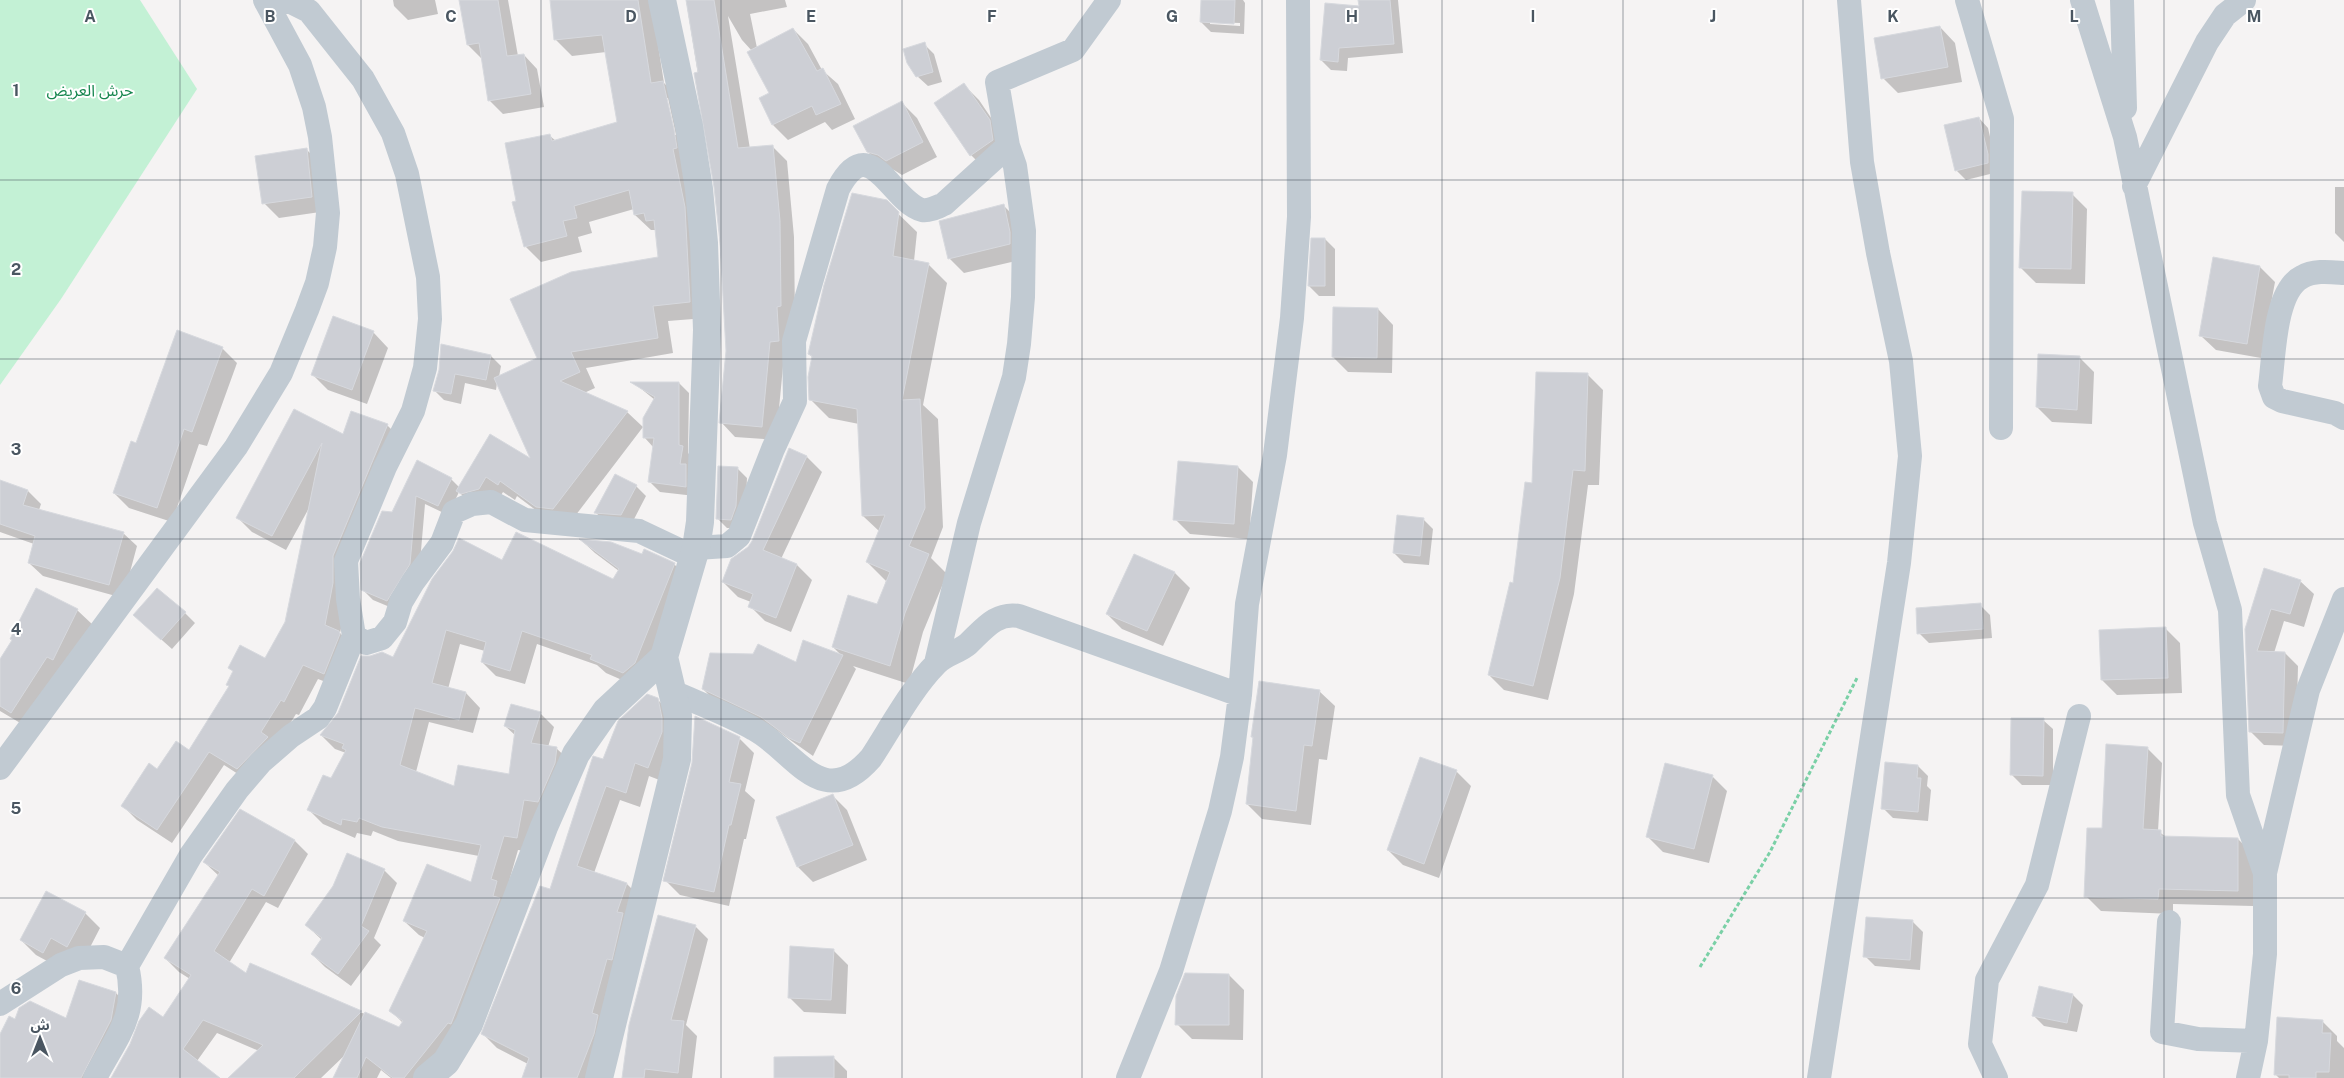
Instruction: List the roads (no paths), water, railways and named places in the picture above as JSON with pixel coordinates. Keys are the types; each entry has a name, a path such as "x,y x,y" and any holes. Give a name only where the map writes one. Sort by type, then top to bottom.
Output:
{"street":[{"path":"428,1078 446,1062 469,1024 544,826 576,754 606,711 664,657 695,553 700,522 707,330 704,243 699,189 689,126 662,0"},
{"path":"936,663 969,523 1014,377 1019,344 1023,297 1024,231 1015,166 1008,146 997,82 1074,50 1109,0"},
{"path":"1128,1078 1171,971 1220,811 1232,757 1240,695 1247,604 1275,455 1292,318 1299,217 1298,0"},
{"path":"1819,1078 1899,563 1910,456 1902,362 1878,253 1862,162 1849,0"},
{"path":"1967,0 2002,119 2001,428"},
{"path":"2082,0 2125,137 2205,523 2230,610 2238,795 2265,873"},
{"path":"2122,0 2125,137"},
{"path":"2134,186 2207,42 2225,15 2244,0"},
{"path":"95,1078 119,1038 130,1007 131,982 127,966 191,855 237,790 261,762 292,736 308,727 325,708 354,636 348,600 346,561 385,467 415,402 425,368 430,319 428,277 407,174 392,133 363,79 309,10 291,2 266,1"},
{"path":"0,768 236,447 281,374 317,283 325,247 328,213 324,162 314,106 300,65 266,1"},
{"path":"354,636 366,643 382,638 395,622 401,602 413,582 442,543 454,512 472,504 491,502 525,520 639,531 695,553 727,546 739,536 773,449 793,405 795,396 794,341 838,190 846,174 860,166 875,169 915,207 924,210 934,209 944,204 1008,146"},
{"path":"2344,273 2318,272 2301,277 2288,289 2281,305 2270,386 2274,397 2282,401 2335,413 2344,418"},
{"path":"2248,1078 2256,1041 2265,954 2265,873 2308,690 2344,599"},
{"path":"673,692 755,729 804,772 816,777 838,780 850,777 861,770 871,758 922,680 936,663 966,646 991,622 1002,617 1013,615 1110,647 1240,695"},
{"path":"599,1078 677,759 678,724 673,692 664,657"},
{"path":"1996,1078 1980,1044 1987,980 2037,884 2079,716"},
{"path":"2169,922 2162,1032 2198,1039 2256,1041"},
{"path":"0,1004 61,965 78,958 104,957 127,966"}],"park label":[{"name":"حرش العريض","path":"90,90"}]}
